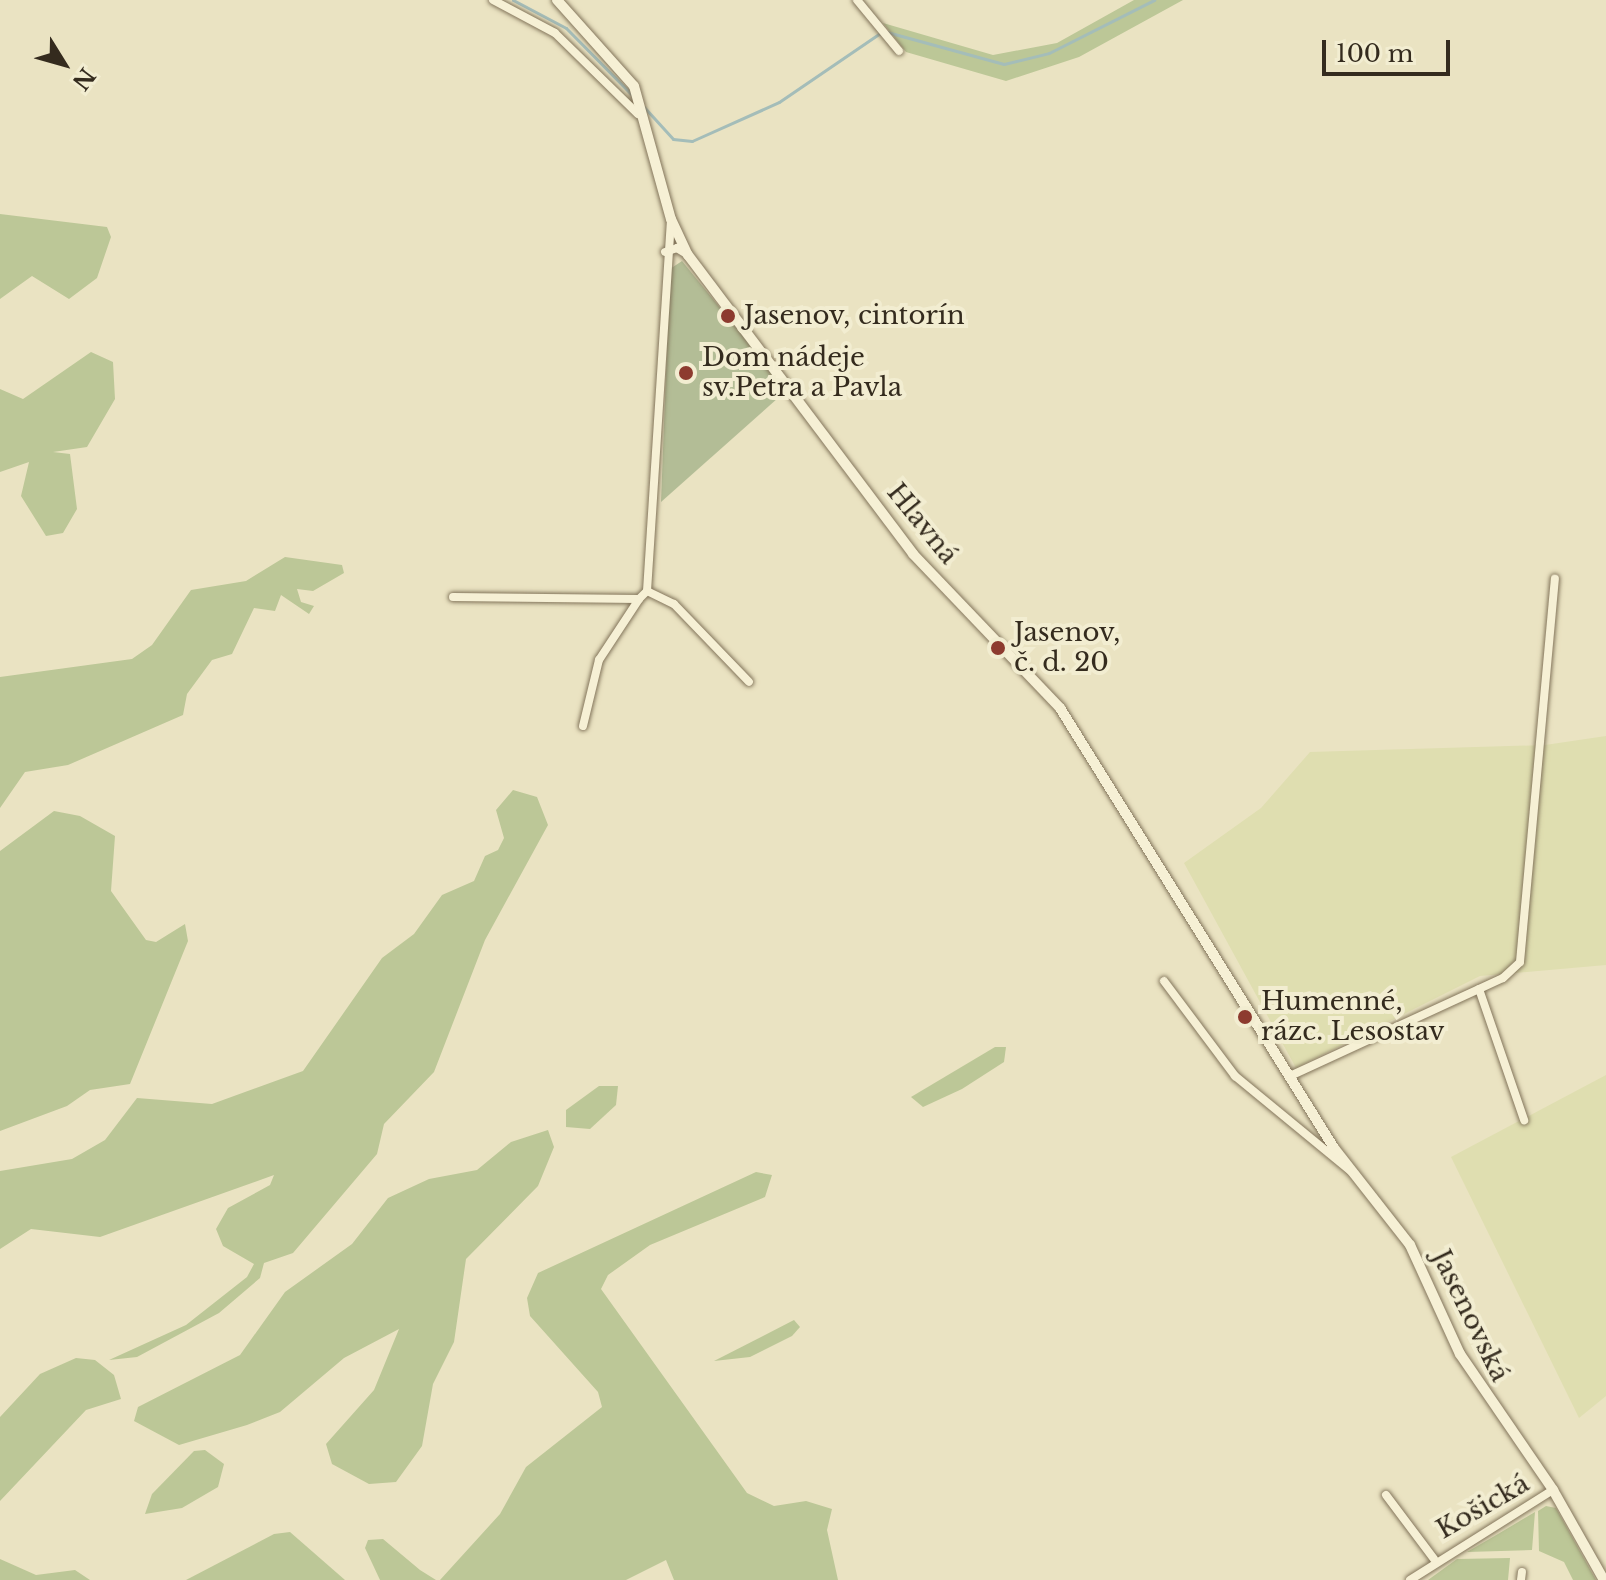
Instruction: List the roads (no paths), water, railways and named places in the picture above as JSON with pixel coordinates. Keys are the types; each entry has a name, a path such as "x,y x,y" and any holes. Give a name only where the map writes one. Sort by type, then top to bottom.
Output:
{"street":[{"path":"493,0 555,33 637,111"},
{"name":"Hlavná","path":"557,0 635,90 637,111 671,219 688,255 913,554 1060,708 1283,1064"},
{"path":"857,0 899,51"},
{"path":"583,726 599,660 647,591 665,252 671,219"},
{"path":"665,252 677,248 688,255"},
{"path":"1290,1076 1503,978 1526,947 1555,579"},
{"path":"647,591 674,604 749,682"},
{"path":"453,597 639,599"},
{"path":"1164,981 1235,1076 1327,1159 1355,1174"},
{"path":"1479,989 1524,1120"},
{"name":"Jasenovská","path":"1283,1064 1355,1174 1402,1232 1460,1354 1553,1490 1604,1580"},
{"name":"Košická","path":"1410,1580 1434,1559 1553,1490"},
{"name":"Košická","path":"1386,1495 1434,1559"}],"waterway":[{"path":"513,0 566,28 633,96"},
{"path":"887,32 1004,64 1049,53 1154,0"},
{"path":"644,107 673,139 692,141 779,102 880,33"}],"place":[{"name":"Jasenov, cintorín","path":"728,316"},
{"name":"Dom nádeje sv.Petra a Pavla","path":"686,373"},
{"name":"Jasenov, č. d. 20","path":"998,648"},
{"name":"Humenné, rázc. Lesostav","path":"1245,1017"}]}
